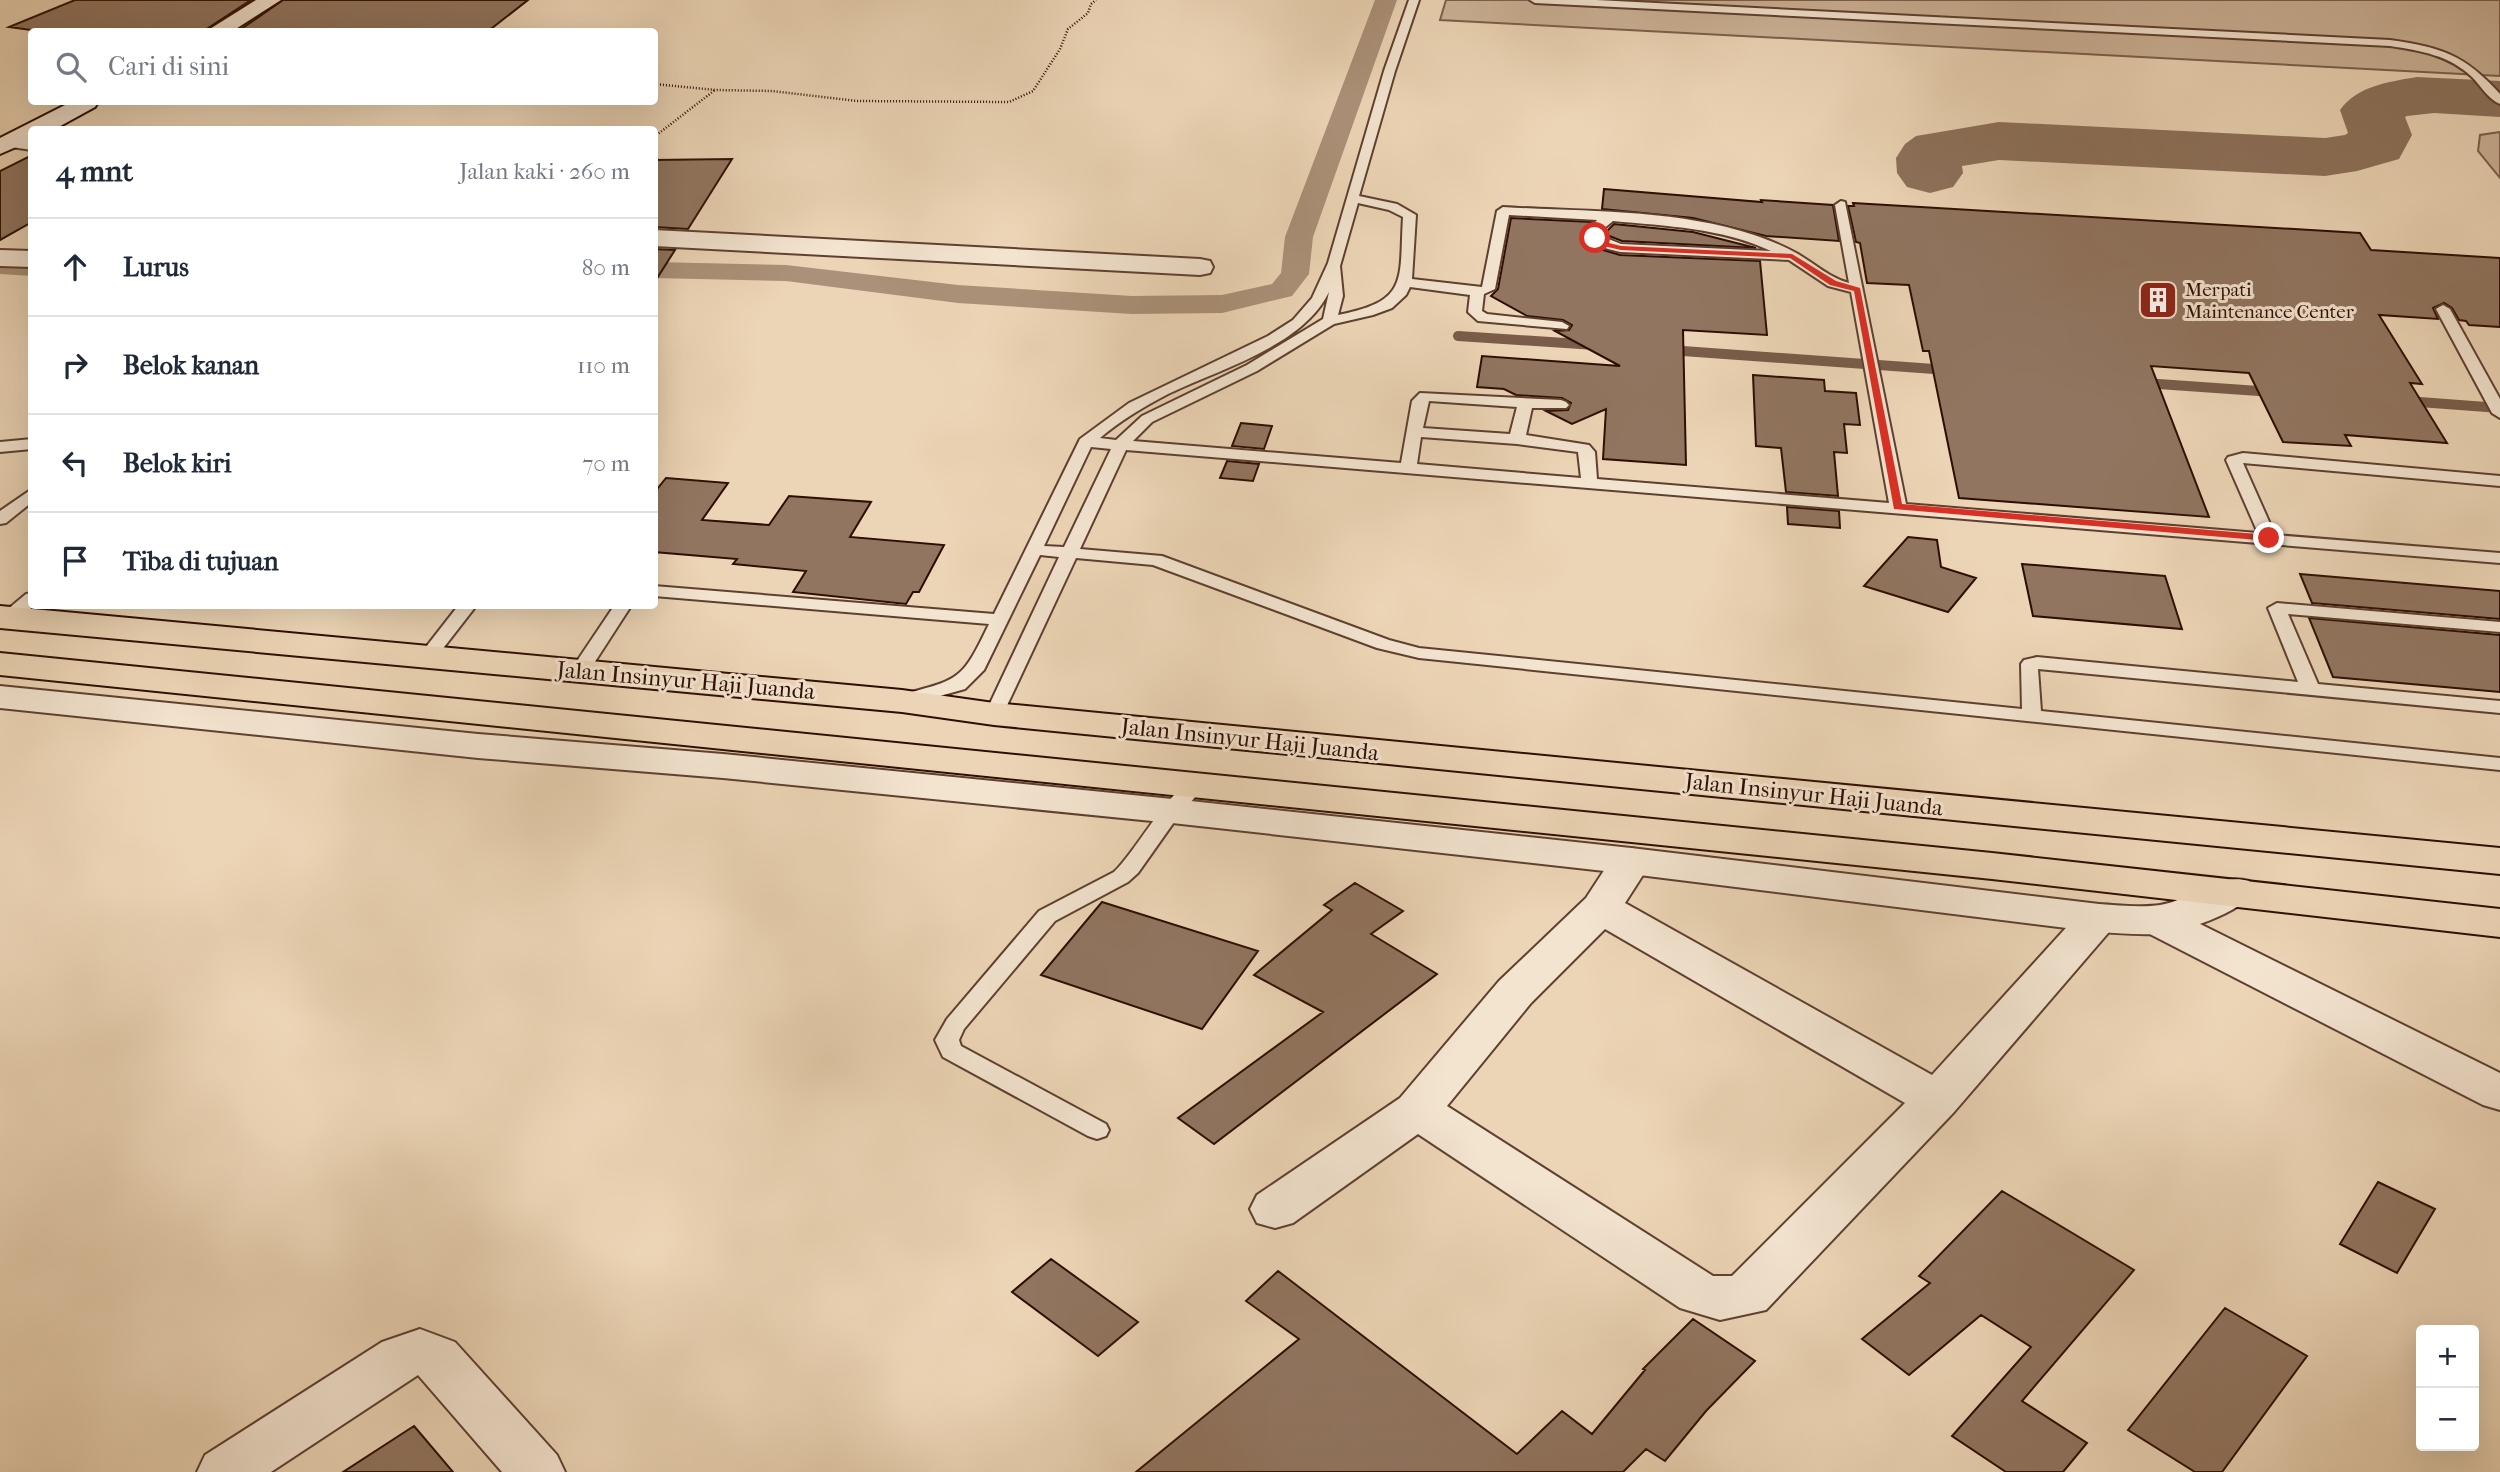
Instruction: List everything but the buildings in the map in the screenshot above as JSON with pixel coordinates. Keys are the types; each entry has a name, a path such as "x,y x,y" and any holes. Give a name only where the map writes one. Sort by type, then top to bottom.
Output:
{"highway":[{"name":"Jalan Insinyur Haji Juanda","path":"13,611 205,635 902,701 994,714 2500,861"},
{"path":"156,682 205,635"},
{"path":"0,664 1184,798 1992,866 2234,891 2500,923"},
{"path":"1983,810 1992,866"}],"street":[{"path":"222,28 271,0"},
{"path":"41,126 81,105"},
{"path":"13,146 28,134"},
{"path":"658,238 1200,267"},
{"path":"0,258 28,259"},
{"path":"0,697 478,746 1184,798 1631,861 2099,918 2157,920 2187,913 2234,891"},
{"path":"1275,1209 1417,1110 1515,992 1601,908 1631,861"},
{"path":"1601,908 1937,1100"},
{"path":"1417,1110 1698,1293 1734,1299 1755,1289 1937,1100 2099,918"},
{"path":"2157,920 2500,1093"},
{"path":"225,1472 401,1358 420,1351 436,1358 537,1472"}],"lane":[{"path":"902,701 958,685 978,666 1086,442 1100,428 1128,410 1262,345 1300,322 1310,312 1334,267 1352,198 1414,0"},
{"path":"1535,0 2390,43 2431,49 2462,61 2500,101"},
{"path":"994,714 1121,444 1147,419 1252,368 1330,321 1367,313 1401,293 1405,282 1410,215 1393,207 1352,198"},
{"path":"1841,205 1898,507"},
{"path":"1405,282 1477,292 1488,289 1503,211 1610,217 1722,228 1768,243 1833,283 1858,290"},
{"path":"1610,217 1596,225 1595,238 1602,244 1621,248 1792,256"},
{"path":"1330,321 1336,296 1334,267"},
{"path":"1477,292 1475,306 1479,316 1562,326"},
{"path":"2443,309 2496,406"},
{"path":"1408,469 1420,401 1425,396 1561,405"},
{"path":"1517,439 1525,404"},
{"path":"1415,432 1583,447 1587,452 1589,484"},
{"path":"1086,442 2500,558"},
{"path":"0,447 28,444"},
{"path":"2269,538 2234,460 2243,458 2500,481"},
{"path":"0,519 28,497"},
{"path":"1035,550 1156,560 1383,644 1419,653 2500,764"},
{"path":"658,591 1002,620"},
{"path":"2311,690 2277,608 2500,626"},
{"path":"428,656 465,609"},
{"path":"580,670 620,609"},
{"path":"2032,715 2029,668 2031,664 2037,663 2500,708"},
{"path":"1097,1130 951,1051 947,1040 955,1025 1048,916 1121,877 1131,868 1184,798"}],"path":[{"path":"658,84 716,90 772,91 857,101 1009,102 1033,90 1060,49 1068,29 1088,13 1091,4 1096,0"},
{"path":"658,134 716,90"}],"shaded area":[{"path":"1446,0 2500,0 2500,76 1440,20"},
{"path":"2500,132 2500,178 2478,151 2480,135"}],"waterway":[{"path":"658,270 786,273 958,294 1132,305 1222,304 1282,290 1295,274 1299,237 1386,0"},
{"path":"0,266 28,268"},
{"path":"1458,336 1595,345"},
{"path":"1669,350 1948,370"},
{"path":"2144,383 2273,392"},
{"path":"2406,401 2500,408"}],"taxiway":[{"path":"1930,173 1928,158 1939,150 1999,141 2325,157 2357,152 2376,145 2380,135 2371,110 2400,98 2451,95 2500,99"}],"place":[{"name":"Merpati Maintenance Center","path":"2158,300"}],"route":[{"path":"1595,238 1602,244 1621,248 1792,256 1833,283 1858,290 1898,507 2269,538"}]}
